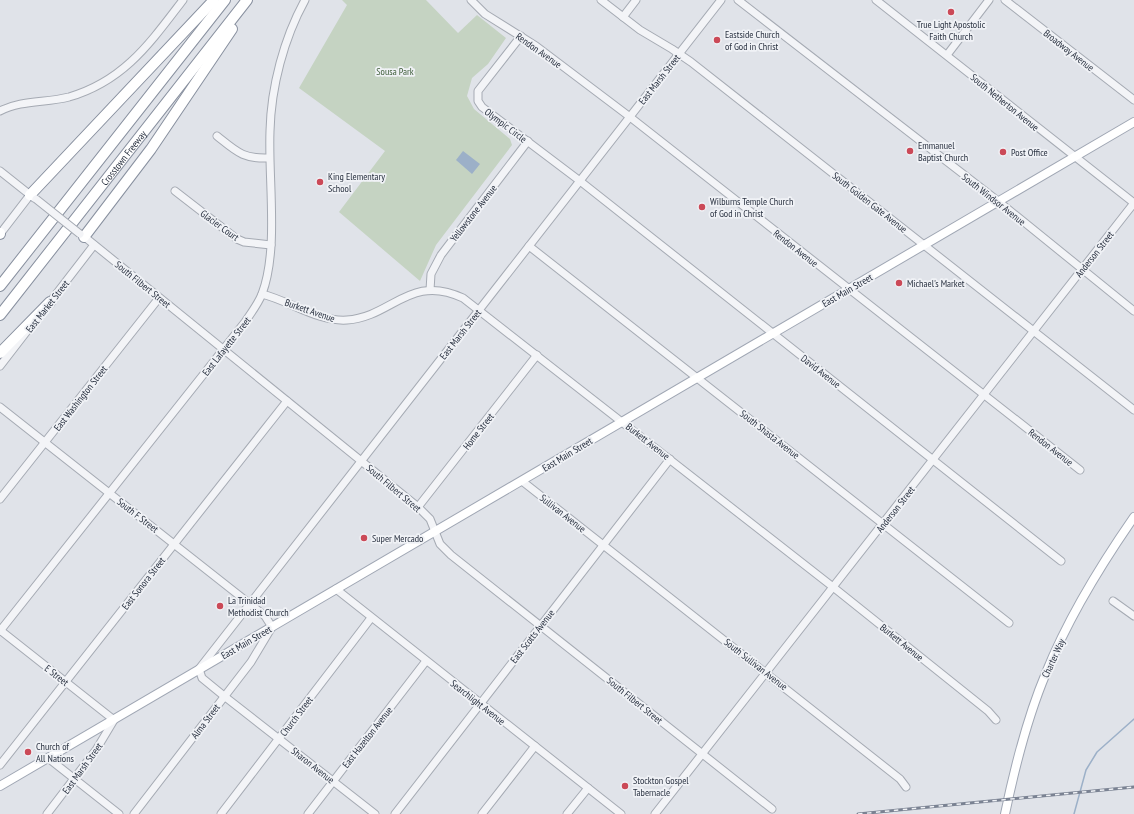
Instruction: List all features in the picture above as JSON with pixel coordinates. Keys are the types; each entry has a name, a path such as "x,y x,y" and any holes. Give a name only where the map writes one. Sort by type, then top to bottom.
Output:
{"highway":[{"path":"33,197 214,0"},
{"name":"Crosstown Freeway","path":"0,286 225,0"},
{"name":"Crosstown Freeway","path":"0,315 247,0"},
{"path":"82,236 151,149 253,0"},
{"path":"0,353 50,302"}],"main road":[{"name":"East Main Street","path":"0,786 1134,122"},
{"name":"Charter Way","path":"1005,814 1023,740 1046,672 1082,597 1134,516"}],"street":[{"path":"0,111 13,106 68,97 107,80 140,54 183,0"},
{"name":"East Lafayette Street","path":"0,630 223,349 244,322 262,294 270,262 270,129 278,73 289,36 305,0"},
{"name":"Rendon Avenue","path":"471,0 485,14 536,46 630,117 1080,470"},
{"name":"South Golden Gate Avenue","path":"601,0 623,17 679,54 1134,410"},
{"path":"623,17 636,0"},
{"name":"East Marsh Street","path":"199,669 721,0"},
{"name":"South Windsor Avenue","path":"738,0 998,201 1134,311"},
{"name":"South Netherton Avenue","path":"876,0 1134,203"},
{"path":"946,55 989,0"},
{"name":"Broadway Avenue","path":"1005,0 1134,100"},
{"name":"Olympic Circle","path":"521,36 480,87 477,96 478,101 482,107 580,181"},
{"path":"217,136 244,156 255,159 269,158"},
{"name":"Yellowstone Avenue","path":"430,290 433,267 441,254 528,141"},
{"name":"South Filbert Street","path":"0,170 418,507 430,519 440,544 451,555 772,809"},
{"name":"David Avenue","path":"580,181 1061,560"},
{"name":"Glacier Court","path":"175,191 237,239 244,242 271,245"},
{"path":"0,234 33,197"},
{"name":"Anderson Street","path":"655,814 1134,203"},
{"name":"East Market Street","path":"0,366 94,245"},
{"name":"South Shasta Avenue","path":"529,246 1009,623"},
{"name":"Burkett Avenue","path":"262,294 327,318 348,320 364,316 406,295 430,290 456,295 480,309 833,587 988,711 996,720"},
{"name":"East Washington Street","path":"0,499 159,298"},
{"name":"Home Street","path":"418,507 537,355"},
{"name":"East Sonora Street","path":"0,764 287,401"},
{"name":"South F Street","path":"0,407 265,616 272,627"},
{"name":"East Scotts Avenue","path":"395,814 670,459"},
{"name":"Sullivan Avenue","path":"522,481 604,544"},
{"name":"South Sullivan Avenue","path":"604,544 900,779 906,787"},
{"name":"Searchlight Avenue","path":"336,589 621,814"},
{"path":"1113,601 1134,616"},
{"name":"Church Street","path":"221,814 371,618"},
{"name":"Alma Street","path":"134,814 251,662 272,627"},
{"name":"E Street","path":"0,630 114,720"},
{"name":"East Hazelton Avenue","path":"308,814 426,661"},
{"name":"Sharon Avenue","path":"199,669 202,678 375,814"},
{"name":"East Marsh Street","path":"47,814 96,750 114,720"},
{"path":"482,814 534,746"},
{"path":"48,758 119,814"},
{"path":"568,814 588,788"}],"green space":[{"name":"Sousa Park","path":"342,0 426,0 458,33 477,15 506,38 488,64 472,78 467,96 474,109 510,139 512,145 436,245 420,281 339,212 385,151 299,88 347,5"}],"water":[{"path":"463,151 480,164 472,174 456,160"}],"waterway":[{"path":"1074,814 1086,770 1097,752 1134,719"}],"railway":[{"path":"858,814 1134,787"}],"place":[{"name":"True Light Apostolic Faith Church","path":"951,12"},
{"name":"Eastside Church of God in Christ","path":"717,40"},
{"name":"Emmanuel Baptist Church","path":"910,151"},
{"name":"Post Office","path":"1003,152"},
{"name":"King Elementary School","path":"320,182"},
{"name":"Wilburns Temple Church of God in Christ","path":"702,207"},
{"name":"Michael's Market","path":"899,283"},
{"name":"Super Mercado","path":"364,538"},
{"name":"La Trinidad Methodist Church","path":"220,606"},
{"name":"Church of All Nations","path":"28,752"},
{"name":"Stockton Gospel Tabernacle","path":"625,786"}]}
